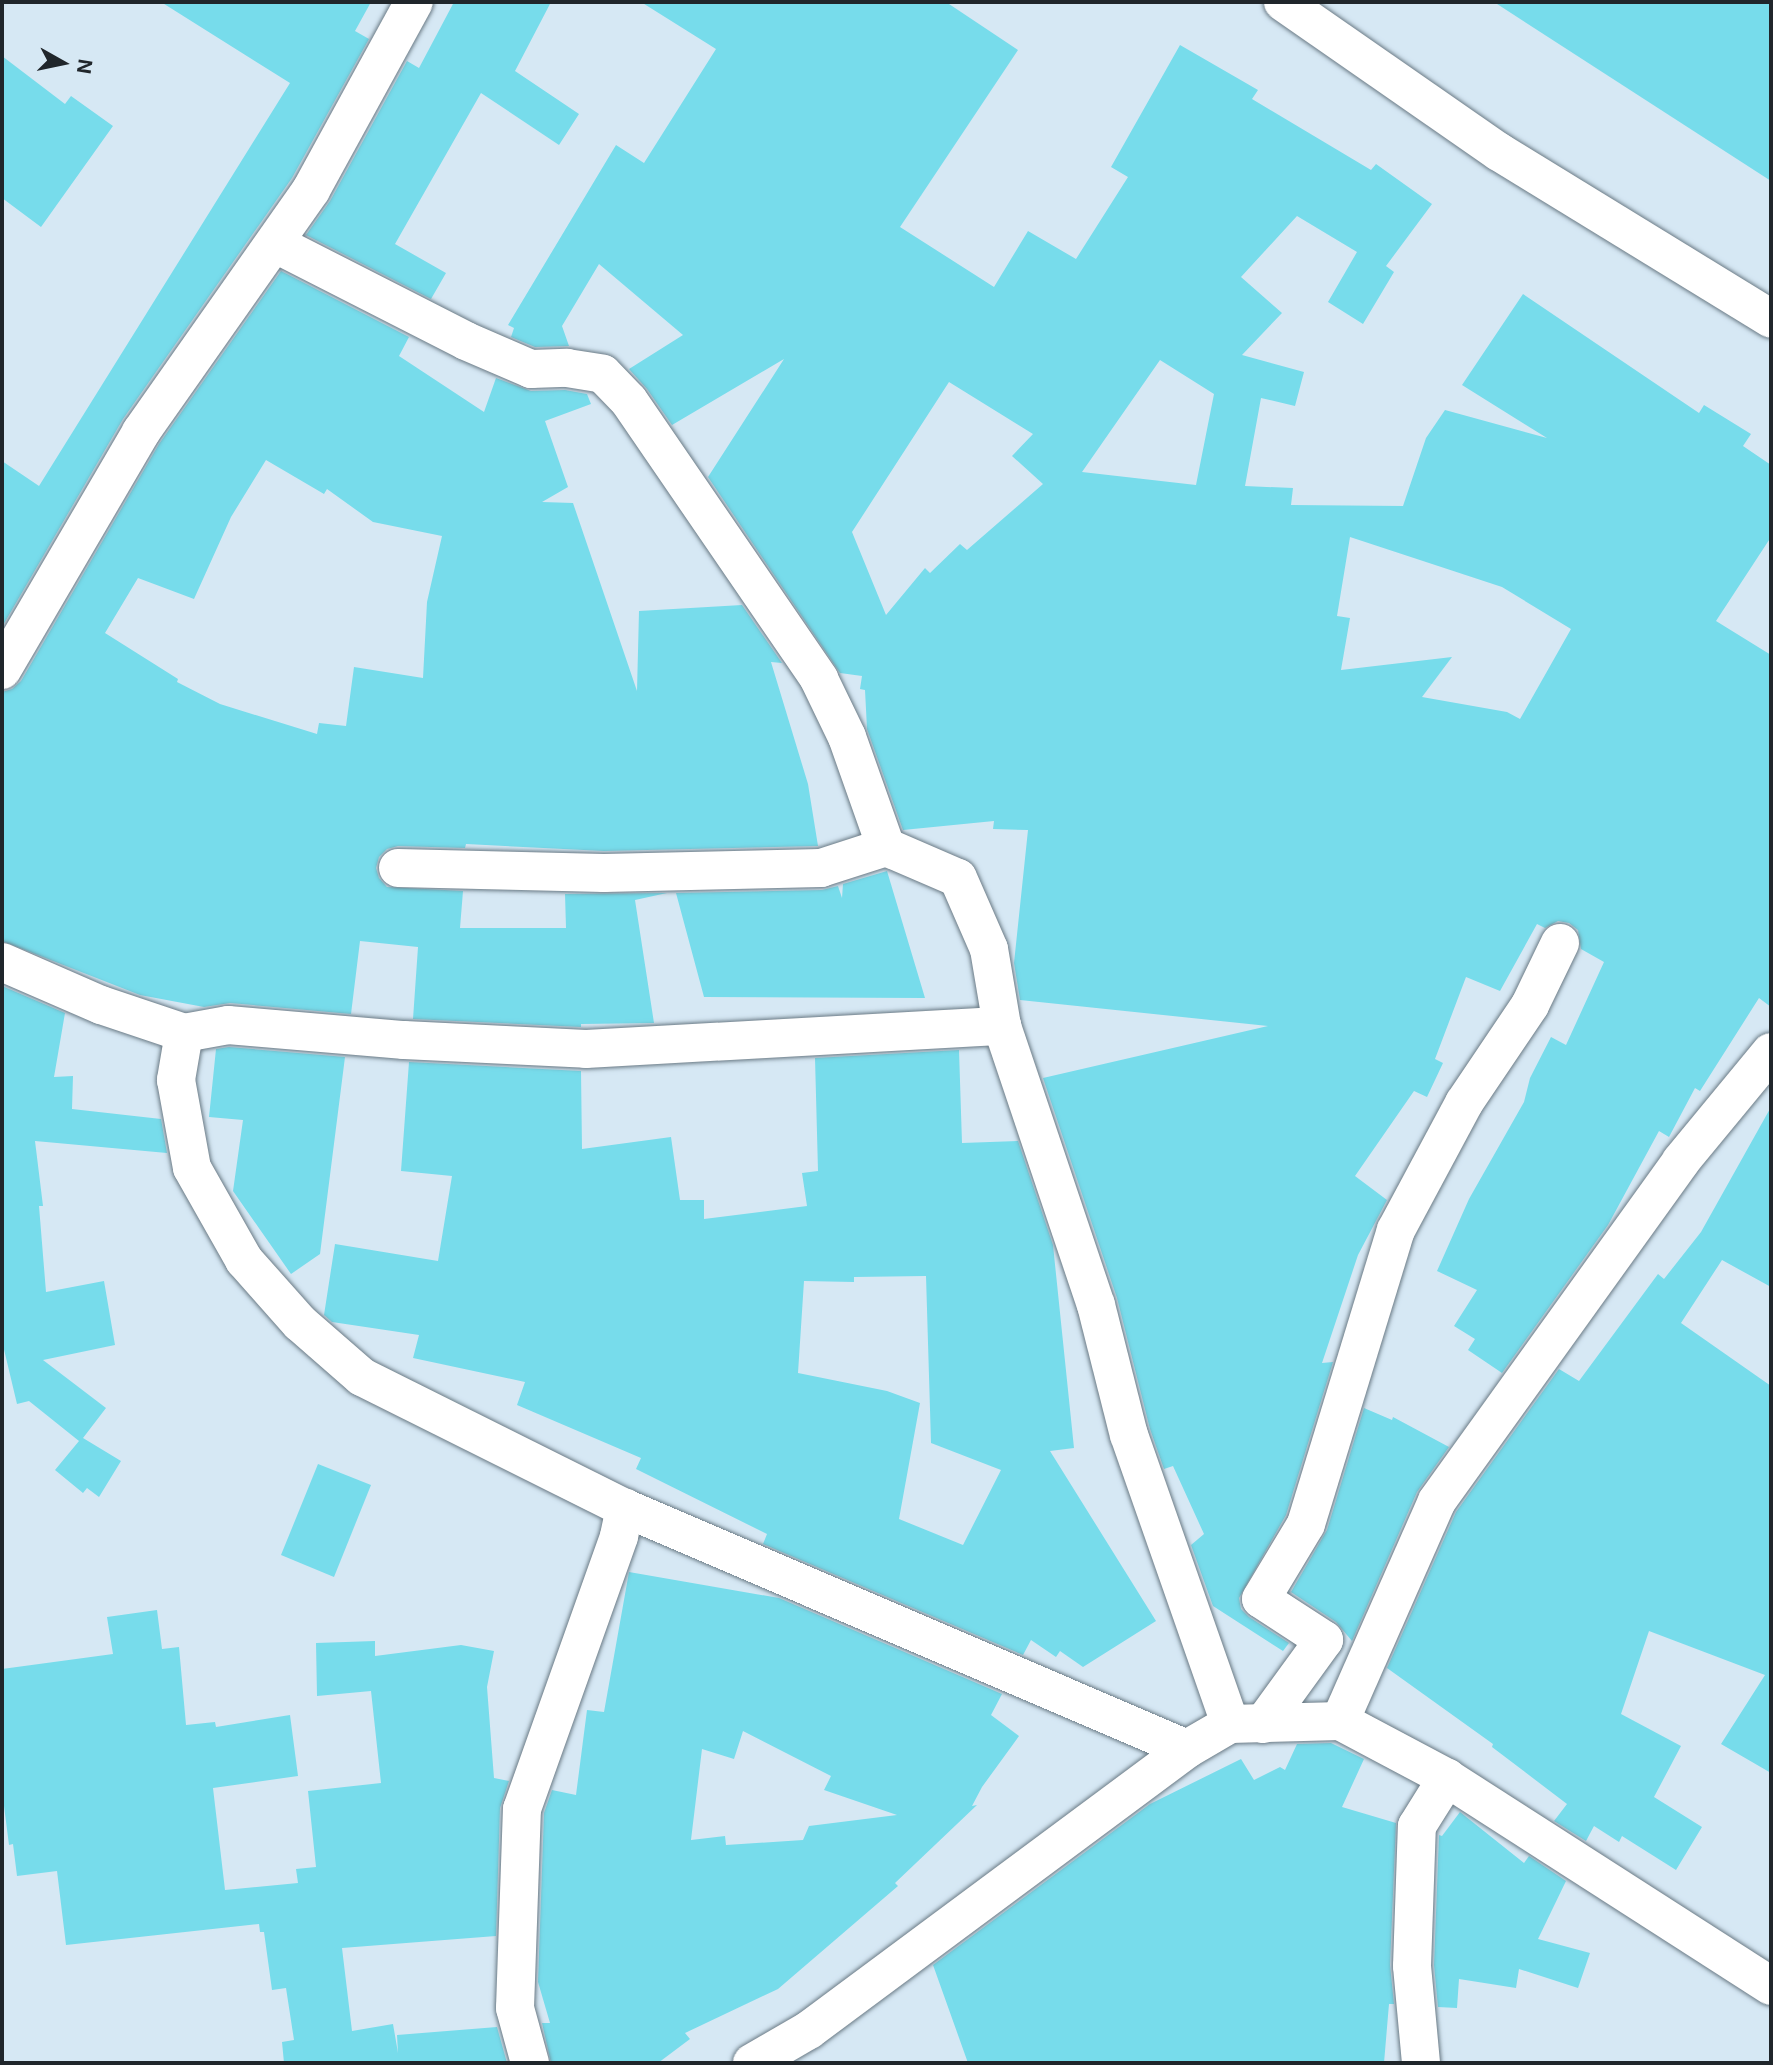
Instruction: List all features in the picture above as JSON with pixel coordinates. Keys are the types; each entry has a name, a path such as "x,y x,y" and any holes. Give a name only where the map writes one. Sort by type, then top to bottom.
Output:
{"street":[{"path":"2,670 141,432 276,244 311,190 414,2"},
{"path":"1283,2 1499,152 1771,319"},
{"path":"276,244 466,341 531,369 567,368 603,374 629,401 819,680 847,737 886,848"},
{"path":"398,869 604,873 821,868 886,848 958,878 989,949 1002,1027 1096,1305 1129,1435 1246,1724"},
{"path":"1246,1724 1324,1640 1261,1599 1306,1524 1396,1230 1464,1103 1530,1005 1560,943"},
{"path":"2,962 102,1005 184,1032 228,1026 404,1040 586,1049 1002,1027"},
{"path":"184,1032 176,1080 192,1168 244,1260 300,1323 362,1377 625,1508 1187,1749"},
{"path":"1340,1721 1437,1501 1681,1161 1771,1052"},
{"path":"530,2063 515,2008 522,1809 619,1536 625,1508"},
{"path":"752,2063 809,2030 1187,1749 1246,1724 1340,1721 1447,1778 1771,1986"},
{"path":"1421,2063 1412,1966 1417,1826 1447,1778"}],"building":[{"path":"161,2 371,2 355,31 369,39 292,178 123,419 2,627 2,461 39,486 290,83"},
{"path":"454,2 551,2 515,71 579,114 559,145 481,93 395,244 446,273 431,299 306,235 330,201 407,61 419,68"},
{"path":"641,2 946,2 1018,50 900,227 994,287 1028,231 1076,259 1128,177 1111,167 1180,45 1258,90 1252,99 1371,170 1376,164 1432,204 1386,266 1394,272 1363,324 1328,302 1357,252 1297,216 1241,277 1282,313 1242,355 1304,372 1295,406 1261,398 1245,486 1293,488 1291,505 1403,506 1426,438 1445,410 1547,438 1462,385 1523,294 1699,413 1704,405 1751,434 1743,446 1771,465 1771,537 1716,621 1771,655 1771,1007 1759,998 1700,1091 1695,1088 1669,1137 1659,1131 1608,1225 1502,1373 1468,1350 1475,1339 1454,1326 1477,1290 1437,1271 1469,1199 1524,1102 1530,1078 1551,1037 1566,1045 1604,962 1581,949 1578,930 1569,923 1558,921 1545,928 1537,924 1500,991 1466,977 1435,1059 1443,1063 1427,1097 1414,1091 1355,1176 1387,1200 1358,1255 1322,1363 1333,1362 1286,1515 1239,1598 1241,1609 1249,1617 1289,1643 1283,1651 1213,1606 1191,1545 1204,1534 1173,1466 1164,1469 1150,1429 1117,1298 1043,1078 1268,1026 1020,1000 1014,963 1028,830 993,829 994,821 903,830 867,729 865,690 860,689 862,676 840,673 708,477 784,359 672,425 629,369 683,335 599,264 562,326 569,346 535,347 511,337 514,328 508,325 616,145 644,163 716,49","holes":["1160,360 1214,394 1196,485 1082,472","949,382 1033,434 1012,456 1043,484 967,550 960,544 930,573 925,568 886,615 852,532","1350,537 1502,587 1571,629 1520,719 1507,712 1422,697 1452,657 1341,670 1350,618 1337,616"]},
{"path":"1494,2 1771,2 1771,181"},
{"path":"2,56 65,104 71,96 113,126 41,227 2,198"},
{"path":"281,271 409,337 399,356 484,412 496,378 531,391 565,390 587,394 591,404 545,421 568,487 542,502 573,503 637,691 639,611 742,605 782,663 771,662 808,784 818,846 604,851 466,844 465,848 398,846 387,849 379,857 376,868 379,878 387,887 463,891 460,928 566,928 565,894 667,893 635,900 654,1023 581,1024 581,1027 413,1019 418,947 360,941 351,1014 230,1003 204,1007 140,995 2,941 2,692 12,689 21,681 159,444","holes":["266,460 324,494 327,489 373,522 442,536 427,602 423,678 354,667 346,726 319,723 317,734 220,704 177,682 178,679 105,633 138,578 194,599 231,517"]},
{"path":"887,871 925,998 704,997 676,893 822,890 838,886 842,898 843,884"},
{"path":"2,986 65,1013 54,1077 73,1076 72,1109 161,1119 167,1153 35,1141 43,1206 39,1206 46,1292 104,1281 115,1345 43,1360 106,1408 83,1438 121,1461 99,1497 87,1488 83,1493 55,1470 79,1441 29,1401 17,1404 2,1341"},
{"path":"229,1047 345,1057 320,1254 291,1274 233,1191 243,1120 209,1117 216,1049"},
{"path":"959,1050 962,1143 1018,1141 1053,1245 1074,1448 1050,1451 1156,1621 1083,1667 1060,1651 1056,1657 1031,1640 1023,1655 763,1544 767,1534 636,1469 641,1458 517,1405 525,1382 413,1358 419,1335 332,1322 324,1315 335,1244 438,1261 452,1176 401,1171 409,1062 581,1071 582,1149 671,1137 680,1200 704,1200 704,1219 807,1206 802,1173 818,1171 815,1058","holes":["926,1276 931,1443 1001,1470 963,1545 899,1519 920,1403 887,1391 798,1373 804,1281 854,1282 854,1277"]},
{"path":"1771,1107 1771,1287 1722,1260 1681,1323 1771,1386 1771,1773 1721,1744 1765,1675 1649,1631 1621,1714 1681,1746 1654,1797 1702,1827 1676,1870 1622,1836 1619,1842 1594,1826 1586,1841 1554,1821 1567,1804 1492,1747 1493,1744 1387,1668 1456,1512 1559,1369 1579,1381 1658,1274 1664,1279 1701,1232"},
{"path":"1364,1408 1392,1420 1393,1417 1449,1447 1417,1492 1352,1641 1336,1622 1291,1592 1327,1530"},
{"path":"318,1464 371,1485 334,1577 281,1555"},
{"path":"629,1572 779,1598 1002,1694 991,1715 1019,1736 982,1787 972,1806 977,1805 895,1883 898,1886 778,1989 685,2033 690,2039 658,2063 551,2063 542,2023 550,2023 538,1982 544,1813 552,1790 576,1795 587,1710 604,1712","holes":["743,1731 831,1776 824,1790 897,1815 809,1826 803,1840 726,1845 725,1836 691,1840 702,1749 734,1759"]},
{"path":"157,1610 162,1649 179,1647 186,1725 215,1722 216,1727 290,1715 298,1776 213,1788 225,1890 298,1883 296,1869 316,1867 308,1791 381,1783 371,1691 317,1696 316,1643 375,1641 375,1656 461,1645 494,1651 487,1687 494,1778 509,1781 500,1808 496,1936 342,1948 352,2031 393,2024 398,2053 397,2035 497,2027 507,2063 284,2063 282,2042 294,2040 286,1988 272,1990 264,1932 260,1932 259,1924 66,1945 57,1871 17,1876 13,1844 9,1845 2,1806 2,1669 113,1654 107,1617"},
{"path":"1331,1743 1364,1759 1342,1807 1396,1823 1390,1965 1394,2004 1389,2004 1384,2063 968,2063 933,1965 1150,1804 1241,1759 1254,1780 1280,1767 1285,1770 1297,1744"},
{"path":"1460,1812 1524,1863 1529,1856 1566,1881 1538,1939 1590,1953 1578,1988 1519,1969 1516,1988 1459,1979 1457,2008 1438,2007 1434,1965 1439,1835 1442,1836"}]}
